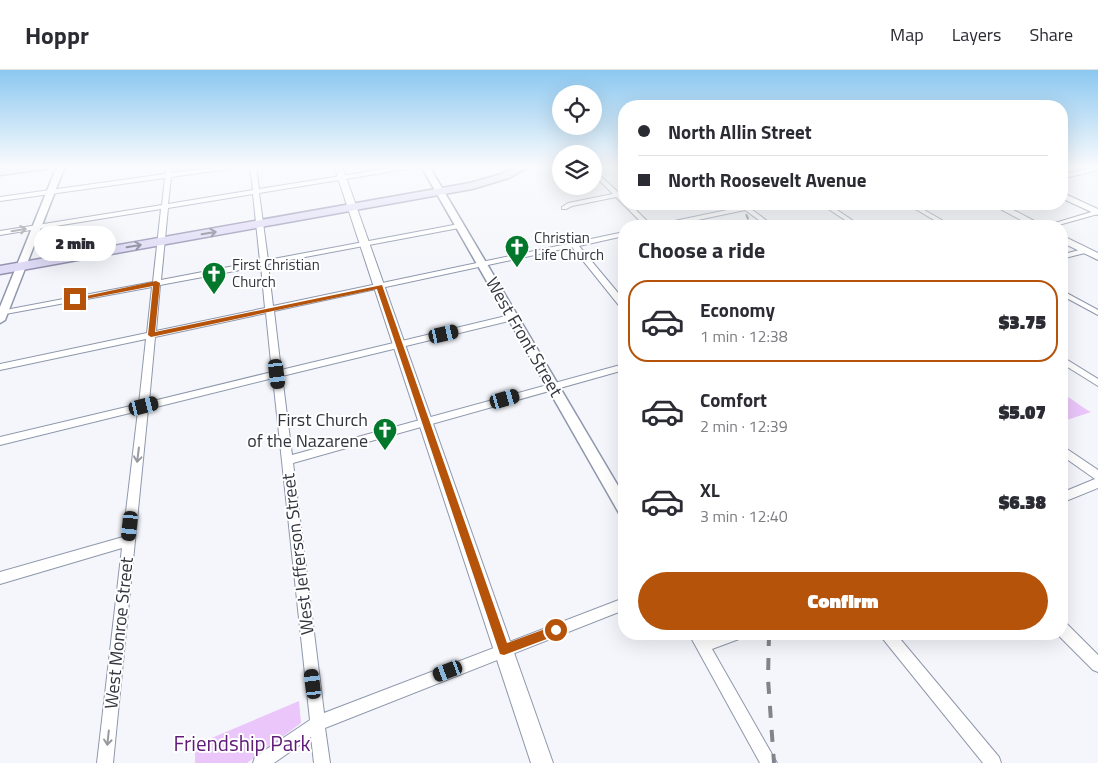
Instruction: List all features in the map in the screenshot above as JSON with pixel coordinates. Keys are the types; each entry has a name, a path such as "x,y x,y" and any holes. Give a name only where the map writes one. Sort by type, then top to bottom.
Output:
{"main road":[{"path":"350,198 542,763"},
{"path":"0,270 406,198"},
{"path":"1068,198 1098,212"},
{"path":"1007,210 1027,220"},
{"path":"1068,241 1098,257"}],"street":[{"path":"1,316 48,198"},
{"name":"West Monroe Street","path":"105,763 166,198"},
{"path":"0,233 211,198"},
{"name":"West Jefferson Street","path":"257,198 322,763"},
{"name":"West Front Street","path":"444,198 618,499"},
{"path":"564,208 570,204 598,198"},
{"path":"632,210 643,220"},
{"path":"689,220 736,210"},
{"path":"749,210 763,220"},
{"path":"833,210 849,220"},
{"path":"921,210 938,220"},
{"path":"1068,220 1098,212"},
{"path":"1,316 156,283 459,226"},
{"path":"0,367 618,235"},
{"path":"574,245 618,299"},
{"path":"1068,255 1086,250"},
{"path":"1068,296 1098,314"},
{"path":"0,441 514,318"},
{"path":"1068,364 1098,384"},
{"path":"287,460 618,369"},
{"path":"1068,453 1098,476"},
{"path":"1068,495 1098,483"},
{"path":"0,578 129,541"},
{"path":"261,763 318,723 618,606"},
{"path":"1068,635 1098,665"},
{"path":"699,640 769,763"},
{"path":"893,640 993,763"}],"green space":[{"path":"1068,397 1087,410 1091,412 1068,420"},
{"name":"Friendship Park","path":"299,701 301,723 247,763 195,763 195,745"}],"railway":[{"path":"744,210 749,220"},
{"path":"769,640 768,679 774,763"}],"place":[{"name":"Christian Life Church","path":"517,268"},
{"name":"First Christian Church","path":"214,295"},
{"name":"First Church of the Nazarene","path":"385,451"}],"route":[{"path":"75,299 156,283 151,335 380,286 504,650 556,630"}]}
